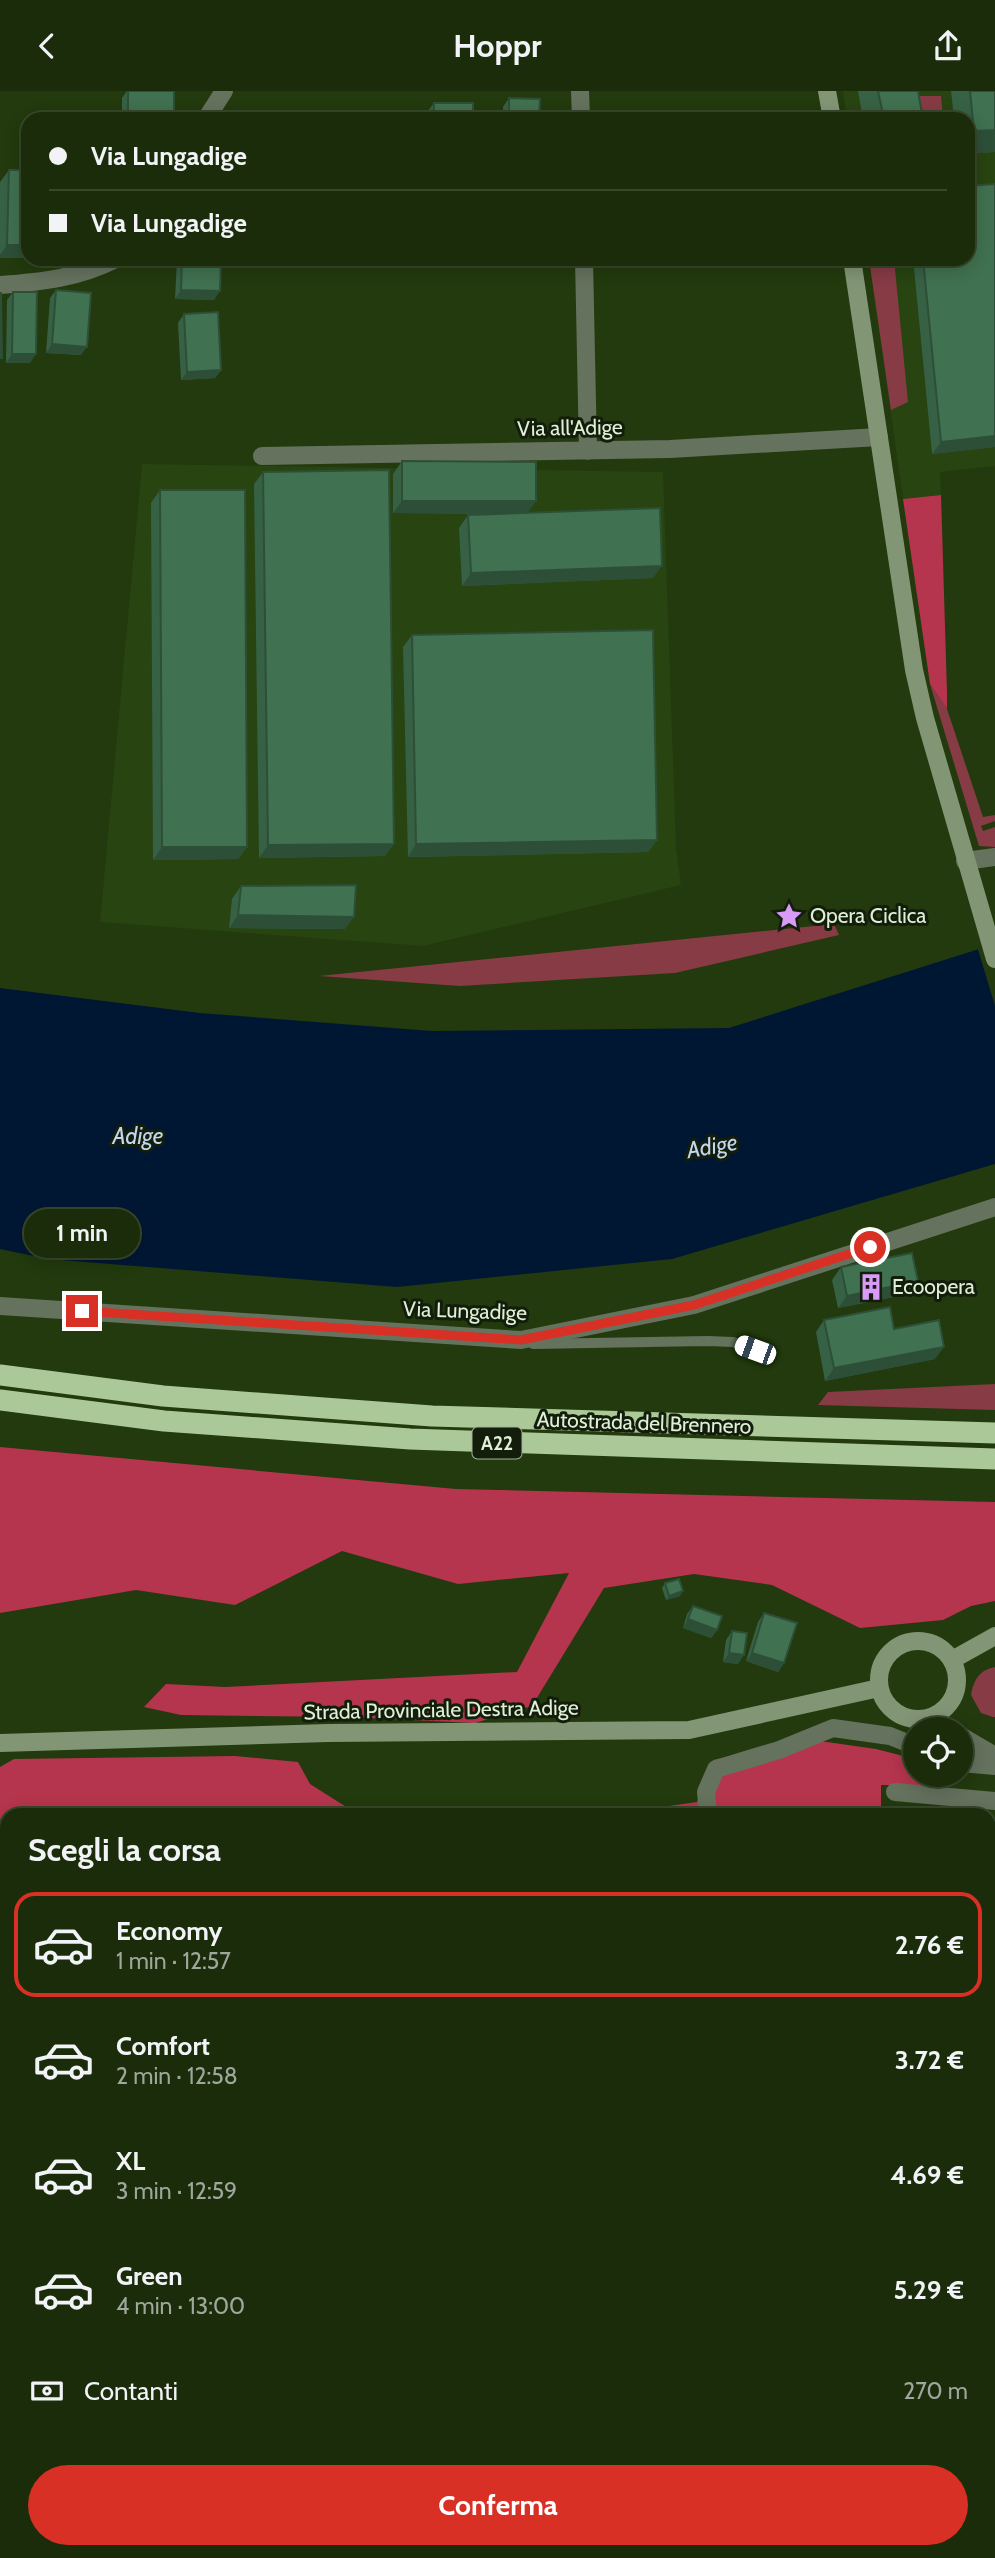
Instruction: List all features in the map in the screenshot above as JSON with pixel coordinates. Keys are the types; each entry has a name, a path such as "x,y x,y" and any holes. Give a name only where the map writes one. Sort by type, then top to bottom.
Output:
{"highway":[{"name":"Autostrada del Brennero","path":"0,1375 163,1396 432,1416 995,1433"},
{"name":"Autostrada del Brennero","path":"0,1400 164,1422 410,1439 995,1459"}],"main road":[{"path":"827,91 831,112"},
{"path":"853,266 914,670 967,868 995,959"},
{"path":"952,1660 995,1636"},
{"path":"904,1717 886,1704 879,1688 879,1672 885,1658 897,1647 911,1641 927,1641 941,1648 952,1660 958,1681 951,1702 934,1717"},
{"name":"Strada Provinciale Destra Adige","path":"0,1743 328,1734 689,1730 879,1688"}],"street":[{"path":"210,112 223,91"},
{"path":"580,91 581,112"},
{"path":"0,285 46,282 88,273 102,266"},
{"path":"584,266 587,451"},
{"name":"Via all'Adige","path":"262,456 587,451 879,437"},
{"path":"967,868 995,857"},
{"name":"Via Lungadige","path":"0,1305 521,1340 694,1305 995,1207"},
{"path":"707,1808 706,1792 716,1769 833,1728 890,1736 903,1741"},
{"path":"973,1744 995,1756"},
{"path":"973,1764 995,1766"},
{"path":"895,1792 995,1801"}],"lane":[{"path":"521,1340 531,1344 733,1342 755,1350"}],"shaded area":[{"path":"843,91 951,91 953,112 846,112"},
{"path":"916,96 941,96 942,112 917,112"},
{"path":"995,152 995,195 975,197 975,153"},
{"path":"870,266 914,266 932,454 995,447 995,466 940,472 941,495 903,499"},
{"path":"870,266 895,266 908,402 891,410"},
{"path":"142,464 663,472 676,847 681,885 423,946 100,922"},
{"path":"941,495 947,709 930,684 903,499"},
{"path":"930,684 947,709 983,817 995,815 995,821 981,826 983,831 995,827 995,847 979,846"},
{"path":"834,924 839,935 675,973 460,986 319,976"},
{"path":"995,1384 995,1410 818,1405 828,1392"},
{"path":"0,1447 456,1489 995,1502 995,1601 971,1606 943,1620 860,1628 772,1585 694,1574 604,1588 532,1706 475,1723 347,1717 181,1715 144,1707 166,1684 225,1687 517,1672 569,1573 458,1584 342,1551 235,1605 136,1590 0,1613"},
{"path":"995,1667 993,1717 981,1713 971,1695 978,1677"},
{"path":"806,1739 876,1749 903,1756 903,1785 881,1785 881,1808 655,1808 697,1802 713,1760"},
{"path":"235,1756 298,1762 310,1784 348,1808 0,1808 0,1767 14,1759"}],"water":[{"name":"Adige","path":"995,944 995,1164 672,1259 397,1287 48,1259 0,1249 0,988 200,1013 432,1031 729,1028"}],"pier":[{"path":"995,941 995,1006 977,946"}],"building":[{"path":"128,91 174,91 174,112 128,112"},
{"path":"878,91 918,91 922,112 882,112"},
{"path":"970,91 995,91 995,130 975,131 975,112 972,112"},
{"path":"509,98 540,99 539,112 509,112"},
{"path":"434,103 473,103 473,112 434,112"},
{"path":"9,170 21,170 21,245 7,245"},
{"path":"995,184 995,436 941,442 924,266 975,266 975,185"},
{"path":"182,266 221,266 220,291 181,290"},
{"path":"56,290 91,293 87,347 52,344"},
{"path":"13,292 37,292 36,354 12,354"},
{"path":"1,293 2,358 0,358"},
{"path":"218,312 221,370 187,372 184,314"},
{"path":"402,461 536,462 536,501 402,501"},
{"path":"389,470 394,844 268,845 263,472"},
{"path":"160,490 245,490 247,847 162,847"},
{"path":"660,508 662,566 471,573 468,515"},
{"path":"653,630 657,840 416,844 412,635"},
{"path":"356,885 354,917 238,915 241,886"},
{"path":"912,1253 918,1281 847,1296 841,1267"},
{"path":"890,1307 894,1329 939,1320 944,1347 834,1368 824,1320"},
{"path":"679,1579 683,1591 669,1596 665,1583"},
{"path":"693,1606 722,1616 717,1630 688,1619"},
{"path":"764,1613 797,1623 784,1663 752,1653"},
{"path":"732,1631 747,1633 744,1655 729,1653"}],"place":[{"name":"Opera Ciclica","path":"789,916"},
{"name":"Ecoopera","path":"871,1287"}],"route":[{"path":"82,1311 521,1340 694,1305 870,1247"}]}
